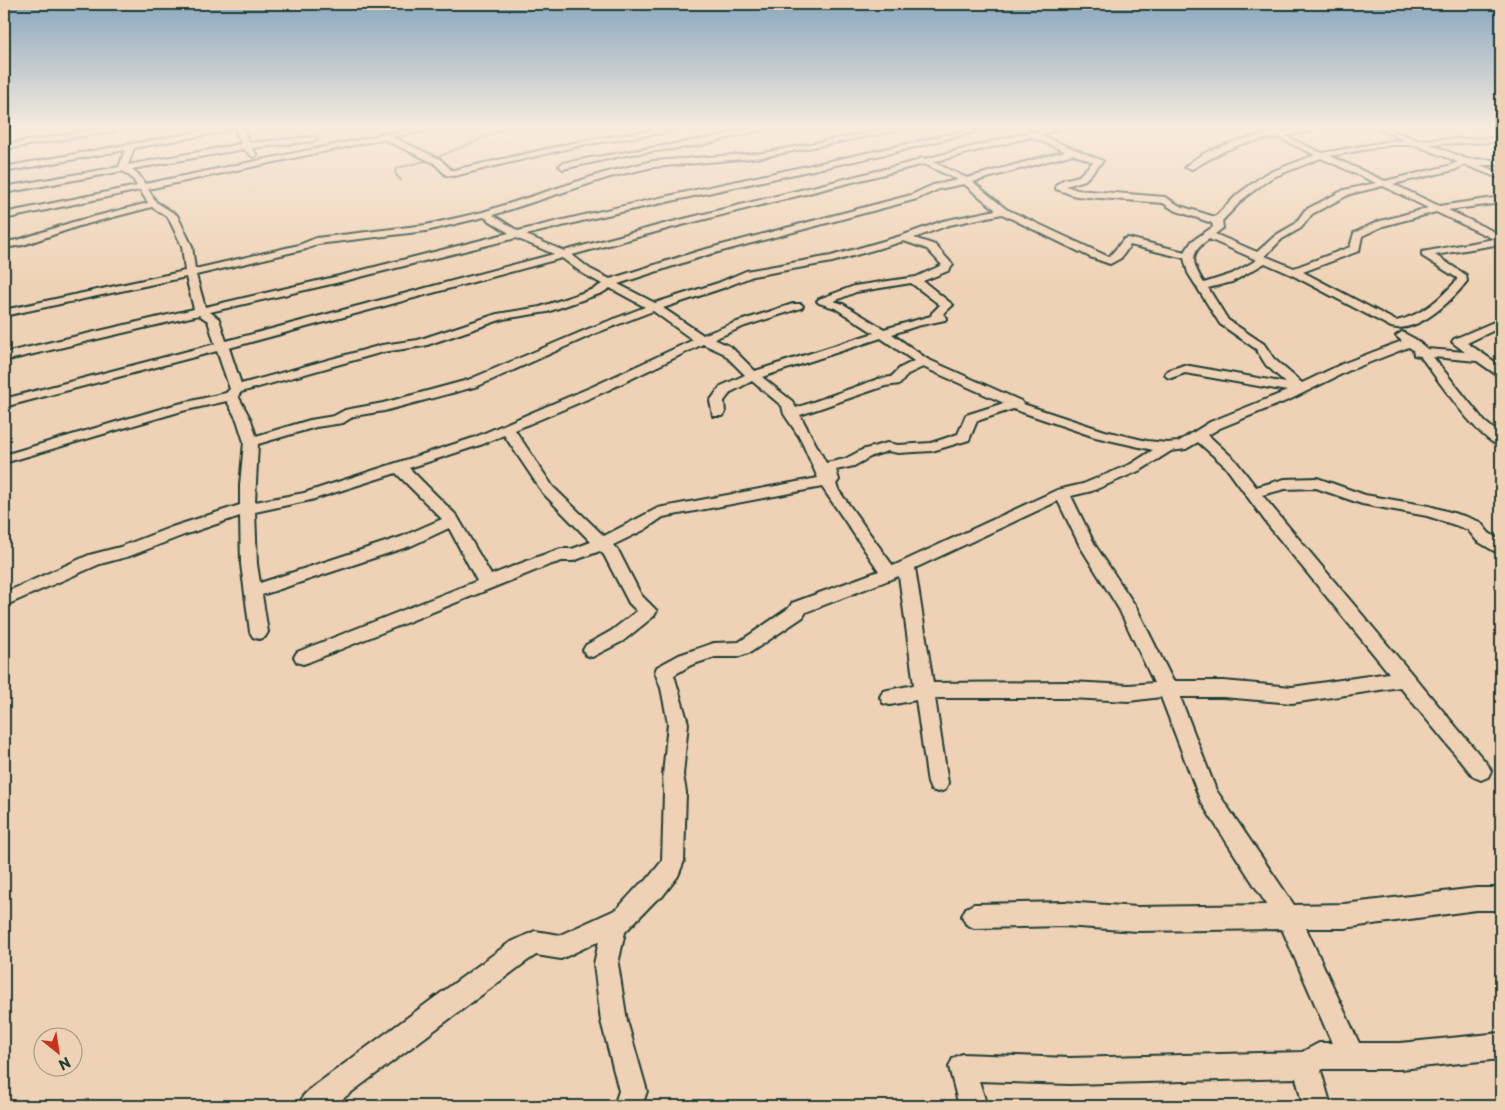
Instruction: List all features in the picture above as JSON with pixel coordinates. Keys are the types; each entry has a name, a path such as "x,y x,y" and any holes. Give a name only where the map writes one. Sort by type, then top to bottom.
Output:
{"street":[{"path":"4,190 52,181"},
{"path":"137,181 153,204 172,215 187,246 190,273 200,311 213,319 223,345 234,393 251,442 247,485 248,564 252,578 251,586 254,592 259,632"},
{"path":"4,216 170,181"},
{"path":"4,313 190,273 302,247 316,241 426,228 486,214 593,181"},
{"path":"4,357 340,279 597,214 752,181"},
{"path":"4,404 842,181"},
{"path":"4,459 382,349 420,343 501,316 543,310 598,291 616,280 704,252 910,198 934,187 964,181"},
{"path":"969,181 1003,211 1094,256 1110,261 1118,256 1128,241 1189,256"},
{"path":"1071,181 1060,187 1076,193 1165,200 1177,208 1217,222"},
{"path":"1217,222 1241,196 1262,181"},
{"path":"1379,181 1501,240"},
{"path":"1203,286 1219,284 1236,277 1262,258 1279,237 1299,226 1305,220 1308,212 1347,192 1394,181"},
{"path":"1294,272 1355,249 1357,235 1380,224 1438,208 1501,200"},
{"path":"4,245 19,243 76,224 153,204"},
{"path":"251,442 315,423 338,420 350,413 384,407 473,383 592,331 654,307 722,285 750,273 832,259 904,238 946,222 1003,211"},
{"path":"486,214 518,235 565,255 586,271 654,307 702,340 715,343 727,350 753,376 787,404 791,414 807,438 832,492 889,573"},
{"path":"1217,222 1218,228 1196,243 1188,253 1193,273 1203,286 1224,322 1260,347 1270,362 1301,390"},
{"path":"1208,236 1294,272 1395,325 1439,307 1462,281 1462,277 1426,255 1427,253 1501,240"},
{"path":"904,238 931,247 934,253 948,265 916,280 854,289 823,301 839,306 884,334 923,362 1016,404 1016,406 1045,417 1148,446 1181,446 1215,425 1301,390 1346,367 1406,345"},
{"path":"718,412 717,401 726,389 753,376 915,323 941,318 936,314 947,305 913,279"},
{"path":"4,600 95,559 124,552 248,508 306,497 507,429 702,340 741,324 797,306"},
{"path":"1501,322 1486,331 1458,342 1501,372"},
{"path":"1395,325 1392,328 1406,345 1424,353 1480,357"},
{"path":"1424,353 1480,425 1501,442"},
{"path":"791,414 883,382 895,381 904,371 923,362"},
{"path":"1170,374 1184,369 1301,390"},
{"path":"303,657 543,561 561,555 573,555 601,544 638,526 658,512 832,480 828,467 849,463 867,453 887,447 898,449 932,448 964,437 971,418 1016,404"},
{"path":"1480,425 1501,425"},
{"path":"507,429 548,490 611,552 635,599 648,611 617,636 592,650"},
{"path":"1200,436 1230,463 1404,679 1481,771"},
{"path":"628,1106 633,1091 614,1021 606,964 615,926 648,892 654,889 673,861 675,792 673,775 678,723 670,688 664,672 685,660 714,650 737,650 745,647 797,612 798,608 889,573 1062,493 1087,488 1136,467 1168,447"},
{"path":"398,466 452,520 487,583"},
{"path":"1253,492 1285,484 1317,483 1362,500 1430,510 1461,521 1474,526 1484,537 1501,549"},
{"path":"1062,493 1088,546 1127,607 1168,688 1208,795 1288,916 1352,1055"},
{"path":"254,592 407,541 452,520"},
{"path":"906,565 938,783"},
{"path":"890,697 926,691 1070,690 1129,693 1168,688 1223,689 1292,695 1404,679"},
{"path":"974,916 1064,914 1138,919 1344,916 1476,899 1501,899"},
{"path":"313,1106 518,952 535,943 561,947 625,917"},
{"path":"973,1106 962,1067 1070,1071 1306,1065 1319,1056 1400,1056 1501,1046"},
{"path":"1306,1065 1317,1106"}]}
